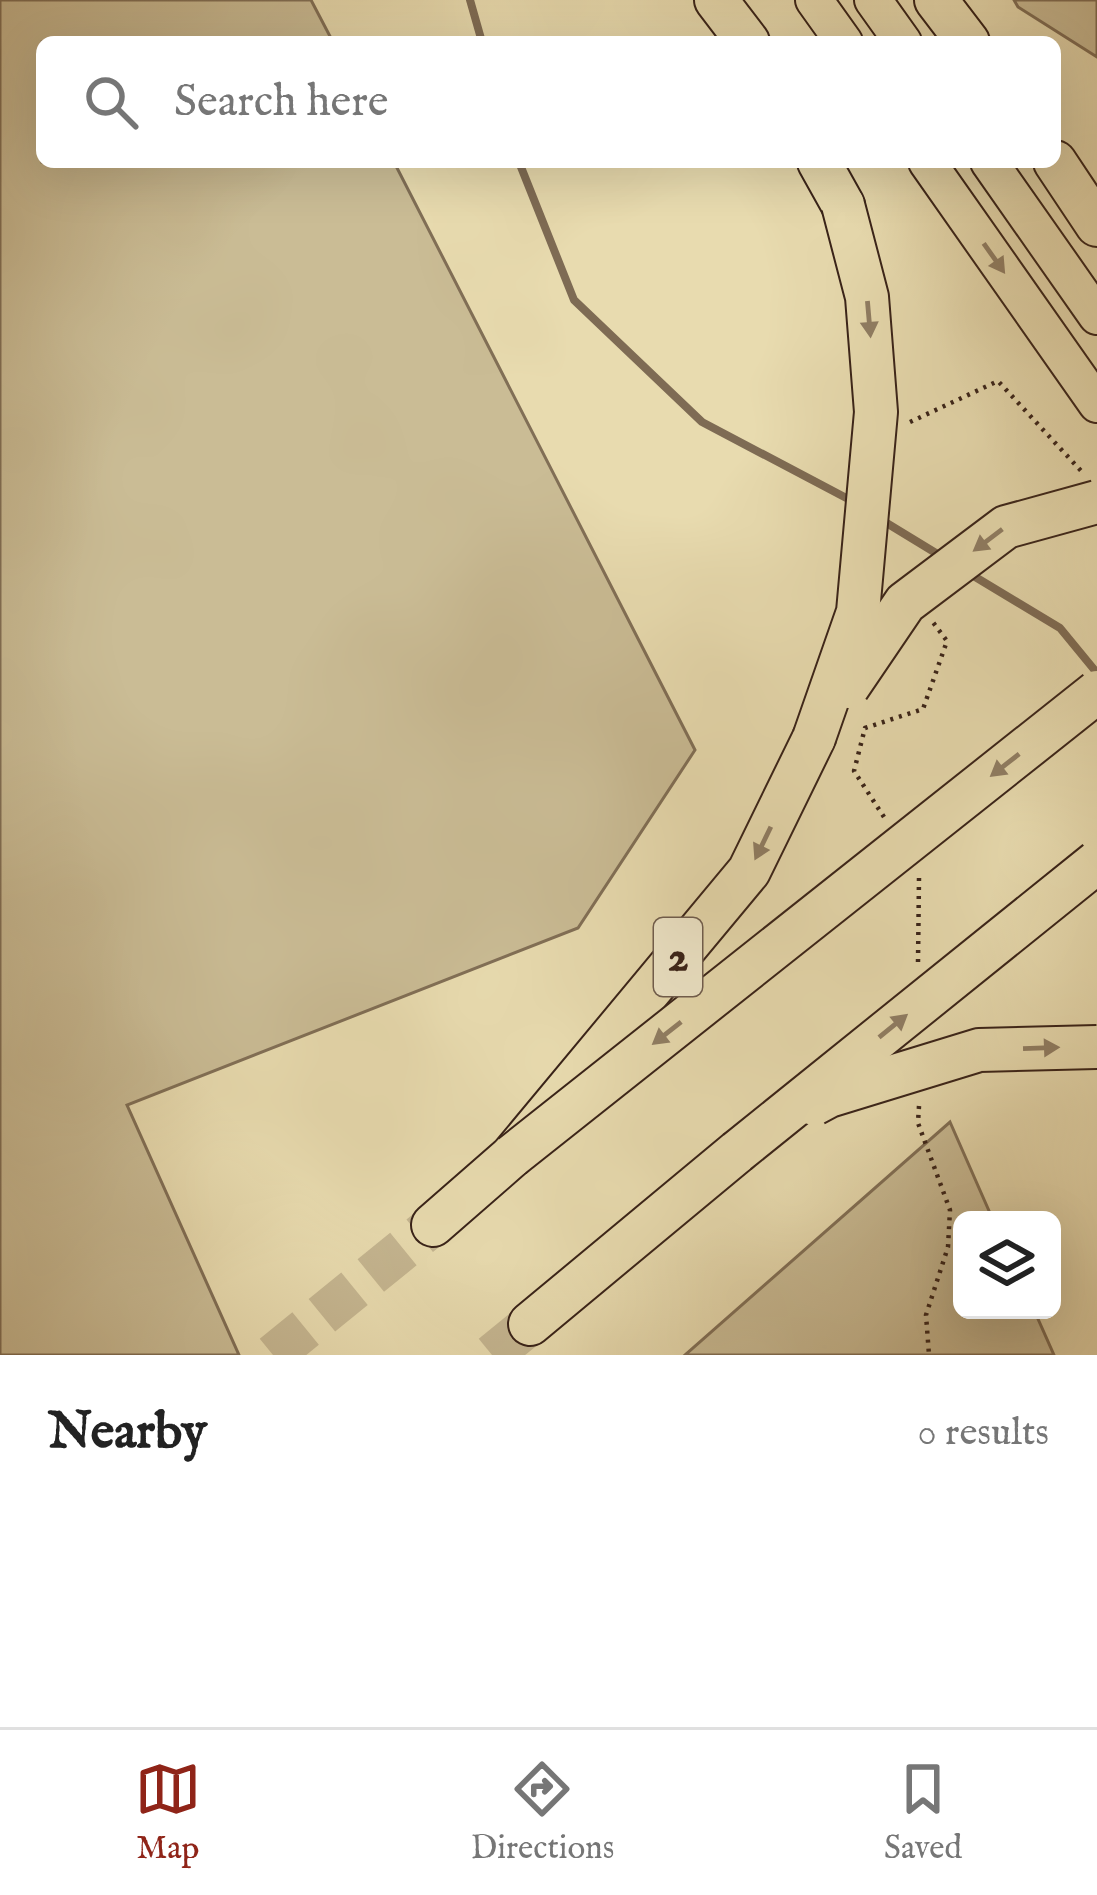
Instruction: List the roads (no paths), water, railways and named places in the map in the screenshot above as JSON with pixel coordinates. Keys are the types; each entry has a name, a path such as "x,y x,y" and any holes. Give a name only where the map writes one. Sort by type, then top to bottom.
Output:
{"highway":[{"path":"716,0 743,36"},
{"path":"936,0 963,36"},
{"path":"814,738 858,612 876,412 867,298 843,206 822,168"},
{"path":"1059,168 1097,225"},
{"name":"2","path":"434,1225 512,1156 749,872 814,738 905,602 1006,527 1090,487"},
{"path":"512,1156 1097,692"},
{"path":"530,1324 1097,862"},
{"path":"736,1152 829,1096 979,1050 1097,1047"}],"main road":[{"path":"814,0 840,36"},
{"path":"873,0 899,36"},
{"path":"931,168 1097,404"},
{"path":"993,168 1097,316"}],"waterway":[{"path":"470,0 480,36"},
{"path":"521,168 574,300 702,422 852,501"},
{"path":"880,519 944,558"},
{"path":"967,572 1060,628 1097,673"}],"tunnel":[{"path":"273,1355 433,1225"},
{"path":"492,1355 530,1324"}]}
